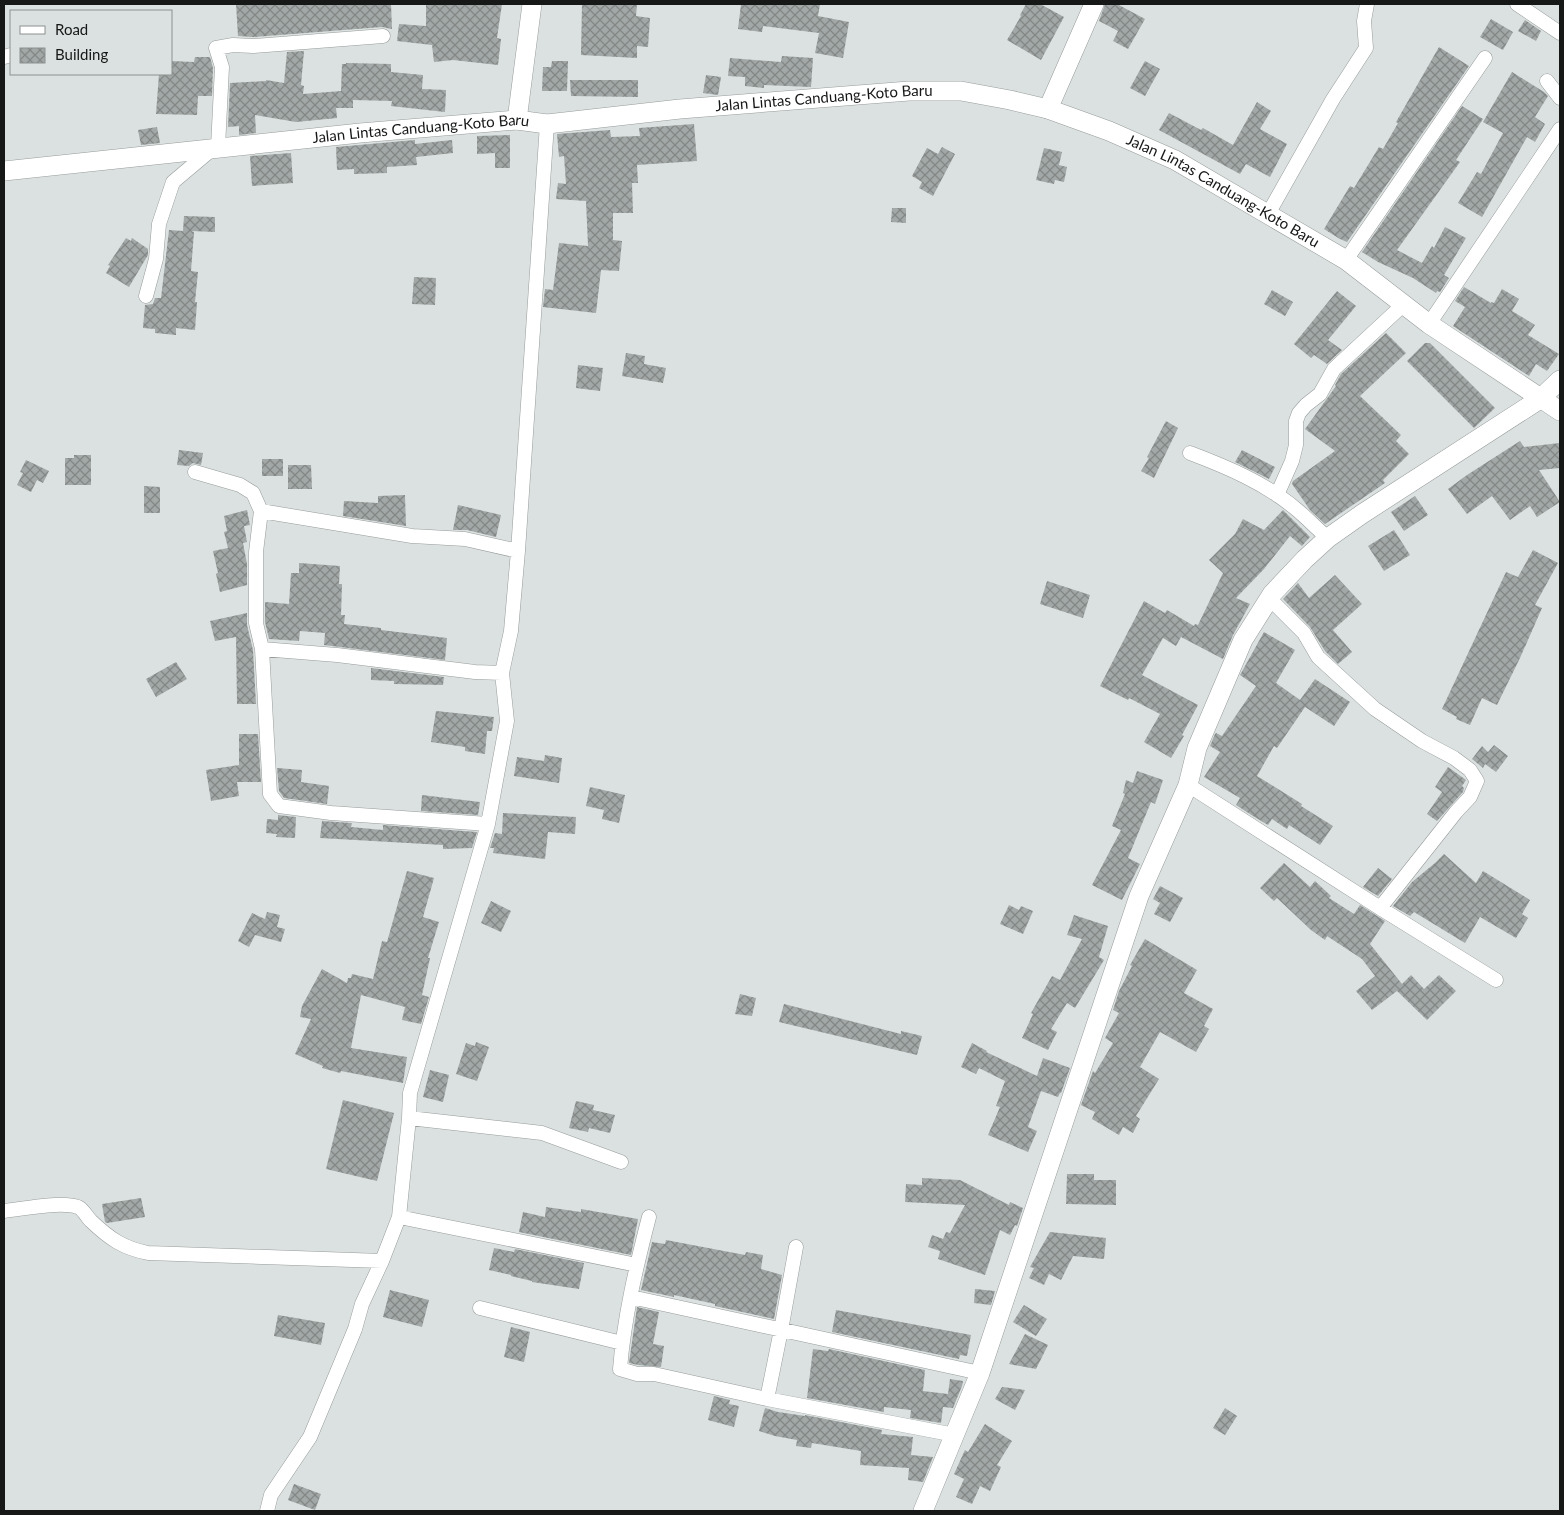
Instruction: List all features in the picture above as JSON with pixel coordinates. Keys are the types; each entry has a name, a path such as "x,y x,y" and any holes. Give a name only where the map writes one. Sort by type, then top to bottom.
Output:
{"main road":[{"path":"517,120 532,4"},
{"path":"1048,109 1094,4"},
{"name":"Jalan Lintas Canduang-Koto Baru","path":"4,170 360,133 517,120 547,124 680,109 909,91 961,91 1048,109 1109,131 1175,160 1346,260 1429,324 1560,411"},
{"path":"923,1511 980,1373 1139,896 1188,784 1197,748 1243,640 1272,594 1328,538 1540,399 1560,380"}],"street":[{"path":"1268,214 1334,99 1366,48 1364,21 1367,4"},
{"path":"1517,4 1560,33"},
{"path":"146,296 156,259 159,224 173,182 214,148 222,67 216,48 232,45 253,46 383,36"},
{"path":"1346,260 1484,58"},
{"path":"1547,81 1560,98"},
{"path":"267,1511 271,1495 310,1437 355,1329 362,1304 382,1261 399,1217 410,1093 488,824 507,721 502,674 512,631 547,124"},
{"path":"1429,324 1560,129"},
{"path":"1277,496 1292,461 1296,445 1296,421 1299,413 1320,394 1334,369 1404,304"},
{"path":"1190,452 1231,468 1277,496 1296,509 1328,538"},
{"path":"195,472 240,485 253,493 261,510 256,552 256,623 262,649 270,794 279,806 331,813 488,824"},
{"path":"261,510 376,531 412,536 465,539 518,551"},
{"path":"1270,598 1304,633 1318,657 1376,709 1422,741 1454,758 1470,770 1477,781 1470,797 1380,908"},
{"path":"262,649 337,655 502,674"},
{"path":"1188,784 1380,908 1496,980"},
{"path":"409,1118 542,1133 621,1162"},
{"path":"4,1211 64,1205 80,1208 90,1220 114,1241 131,1249 148,1253 382,1261"},
{"path":"399,1217 637,1265"},
{"path":"649,1217 637,1265 622,1343 620,1369 637,1374 654,1374 767,1399 955,1435"},
{"path":"767,1399 782,1330 796,1247"},
{"path":"631,1297 980,1373"},
{"path":"480,1308 622,1343"}],"building":[{"path":"236,4 391,4 392,29 382,27 253,37 238,36"},
{"path":"426,4 502,4 497,38 501,39 498,65 453,60 434,62 432,45 397,41 399,24 426,26"},
{"path":"582,4 637,4 636,16 650,18 648,47 637,46 637,58 581,55"},
{"path":"741,4 820,4 818,16 849,22 843,58 815,53 819,33 763,26 762,32 738,29"},
{"path":"1026,4 1040,4 1064,17 1041,60 1007,40"},
{"path":"1105,4 1117,4 1145,19 1128,49 1113,41 1118,31 1099,21"},
{"path":"1491,19 1513,32 1503,50 1480,37"},
{"path":"1525,20 1541,31 1536,41 1518,31"},
{"path":"1439,47 1469,66 1347,242 1340,239 1324,229 1350,186 1354,188 1379,147 1383,149 1398,123 1396,122"},
{"path":"304,51 301,85 304,86 303,94 341,91 342,64 391,64 391,72 423,75 422,89 446,90 445,112 391,106 392,101 353,100 353,108 336,108 337,118 296,122 255,115 256,133 239,135 239,126 228,127 230,83 266,80 284,83 287,52"},
{"path":"782,56 813,58 811,87 764,85 764,88 745,86 745,77 728,76 730,58 781,62"},
{"path":"195,57 210,57 213,68 212,96 198,96 197,115 156,114 159,75 172,75 172,61 194,62"},
{"path":"552,61 568,61 567,91 542,91 543,67 551,67"},
{"path":"1145,61 1160,69 1145,96 1130,88"},
{"path":"1512,72 1548,96 1535,117 1545,124 1535,142 1527,137 1482,217 1458,203 1477,172 1481,174 1503,133 1483,122"},
{"path":"706,75 721,77 718,95 703,93"},
{"path":"570,80 638,80 638,97 571,96"},
{"path":"1257,102 1271,111 1260,129 1287,144 1270,177 1246,164 1240,174 1159,130 1169,113 1201,130 1203,128 1233,145"},
{"path":"1462,106 1483,119 1456,160 1460,162 1397,250 1422,263 1432,246 1434,248 1445,227 1466,238 1444,275 1449,278 1440,292 1437,291 1436,293 1413,278 1378,262 1362,252"},
{"path":"694,124 697,161 637,165 638,183 632,183 633,213 613,213 613,240 622,241 619,271 601,270 596,313 543,307 545,289 553,290 559,243 588,246 586,201 556,199 558,183 566,184 564,156 559,157 557,134 610,130 611,137 640,136 639,128"},
{"path":"157,127 160,143 141,145 138,130"},
{"path":"510,135 510,168 495,168 495,153 477,154 477,136"},
{"path":"415,140 415,144 452,140 453,153 416,157 417,165 387,167 387,173 354,174 354,169 337,170 336,147"},
{"path":"942,147 955,154 933,196 919,188 922,182 912,176 927,148 938,154"},
{"path":"1044,148 1062,152 1059,165 1067,167 1064,182 1055,180 1054,184 1036,180"},
{"path":"291,153 293,183 252,186 250,156"},
{"path":"892,208 906,208 906,223 891,222"},
{"path":"184,216 215,217 215,232 191,231 194,232 191,271 198,272 195,330 176,328 176,335 155,333 155,329 143,328 145,305 153,304 155,298 161,298 169,230 183,231"},
{"path":"126,238 131,241 132,238 148,249 148,255 129,287 106,273 110,266 108,265"},
{"path":"414,277 436,278 435,305 412,304"},
{"path":"1464,287 1491,303 1494,303 1502,289 1519,299 1512,311 1535,325 1528,335 1559,354 1547,371 1536,364 1529,376 1453,326 1465,307 1455,301"},
{"path":"1272,290 1293,302 1285,316 1264,304"},
{"path":"1337,291 1356,306 1328,340 1342,350 1327,364 1314,355 1311,358 1294,344"},
{"path":"1386,333 1406,353 1360,396 1401,435 1396,441 1409,454 1383,480 1385,483 1325,524 1310,510 1292,484 1293,481 1335,451 1305,429 1336,386 1341,374"},
{"path":"1425,343 1430,343 1495,408 1474,428 1407,361"},
{"path":"626,353 645,356 644,364 666,368 663,383 622,376"},
{"path":"578,365 603,368 600,391 576,388"},
{"path":"1166,421 1178,428 1154,478 1141,471"},
{"path":"1520,441 1524,447 1560,443 1560,468 1539,470 1560,502 1537,517 1530,506 1510,520 1492,496 1467,514 1448,489"},
{"path":"179,450 203,453 201,465 193,463 189,466 177,465"},
{"path":"1242,450 1275,467 1269,479 1235,462"},
{"path":"74,455 91,455 91,485 65,485 65,458 74,458"},
{"path":"262,459 283,459 283,476 262,476"},
{"path":"26,460 49,471 43,483 37,480 31,492 17,485 23,473 20,472"},
{"path":"288,465 311,465 312,489 288,489"},
{"path":"144,486 160,487 160,513 144,513"},
{"path":"405,495 406,526 343,516 344,501 378,503 378,496"},
{"path":"1415,496 1428,515 1404,531 1391,512"},
{"path":"458,505 501,515 496,537 467,530 453,530"},
{"path":"247,510 250,525 244,526 247,542 243,543 247,564 247,585 220,592 213,551 228,548 224,532 227,531 224,516"},
{"path":"1283,510 1310,537 1302,546 1290,536 1264,569 1236,598 1250,604 1233,635 1223,659 1181,637 1176,646 1163,638 1142,675 1198,705 1182,735 1184,736 1171,758 1144,742 1160,714 1100,686 1144,601 1165,613 1167,610 1194,626 1195,624 1198,625 1223,573 1209,560 1235,534 1243,519 1264,530"},
{"path":"1394,530 1410,555 1384,571 1368,546"},
{"path":"1533,550 1558,563 1535,605 1542,608 1497,705 1482,698 1470,725 1456,719 1457,717 1442,709 1506,572 1518,577"},
{"path":"299,563 340,566 339,584 342,584 341,615 345,615 344,624 447,638 445,660 324,645 325,633 300,631 299,641 269,639 265,622 265,602 289,604 291,573 299,573"},
{"path":"1335,575 1362,604 1333,630 1352,652 1338,664 1325,651 1310,627 1283,599 1298,583 1309,598"},
{"path":"1047,581 1090,595 1083,618 1040,604"},
{"path":"247,613 247,625 253,650 256,704 237,704 236,637 215,641 210,621"},
{"path":"1264,632 1295,650 1276,683 1300,700 1315,679 1350,702 1334,726 1305,707 1277,748 1274,746 1257,776 1333,826 1320,845 1289,825 1287,829 1272,819 1268,825 1236,805 1240,798 1204,777 1220,752 1210,746 1215,734 1222,736 1256,686 1240,675"},
{"path":"176,662 187,679 156,697 146,679"},
{"path":"371,668 444,677 443,685 394,684 394,681 371,680"},
{"path":"436,711 494,717 492,731 487,731 485,754 465,751 465,747 431,742"},
{"path":"239,734 258,734 261,782 237,782 239,796 211,801 206,770 239,765"},
{"path":"1494,745 1508,756 1496,772 1485,764 1483,768 1472,759 1482,746 1488,752"},
{"path":"545,755 562,758 559,783 514,776 517,757 544,761"},
{"path":"1448,767 1466,780 1462,786 1464,788 1463,792 1437,821 1427,814 1442,792 1435,787"},
{"path":"277,768 302,770 301,782 329,786 327,804 284,798 279,791"},
{"path":"1137,771 1163,780 1155,804 1151,802 1128,858 1140,864 1122,900 1092,885 1121,830 1112,826 1125,794 1123,793 1126,780 1133,783"},
{"path":"590,787 625,795 619,823 602,819 604,810 586,806"},
{"path":"422,795 480,802 478,815 421,811"},
{"path":"503,813 576,817 575,834 548,832 545,859 493,853 494,848 490,848 495,833 502,834"},
{"path":"278,815 296,817 295,838 276,837 277,834 266,833 267,819 278,820"},
{"path":"322,821 352,823 351,827 383,830 383,825 477,832 472,848 443,849 443,845 320,838"},
{"path":"1444,854 1476,883 1483,871 1530,900 1522,914 1528,918 1516,938 1480,917 1465,943 1414,912 1410,916 1393,906 1412,882"},
{"path":"1284,863 1310,887 1315,881 1331,896 1329,898 1354,914 1360,905 1385,921 1370,944 1402,984 1411,975 1424,989 1439,975 1456,991 1427,1020 1397,991 1372,1010 1356,991 1375,976 1362,959 1327,936 1325,940 1311,930 1277,898 1274,901 1260,888"},
{"path":"1378,868 1392,879 1378,896 1363,887"},
{"path":"407,871 434,878 423,917 439,922 428,958 430,958 422,995 429,997 421,1024 402,1020 405,1007 361,995 351,1048 407,1057 403,1083 341,1071 340,1073 322,1068 323,1066 295,1054 311,1019 300,1017 302,1006 322,969 347,983 348,978 351,978 352,974 373,979 382,941 387,942"},
{"path":"1160,886 1183,898 1170,922 1154,914 1160,903 1153,899"},
{"path":"491,901 511,911 501,932 481,923"},
{"path":"1009,905 1019,910 1021,906 1033,911 1023,934 1000,924"},
{"path":"267,912 280,915 277,927 285,929 281,942 255,935 249,947 238,941 252,913 265,919"},
{"path":"1074,915 1108,926 1099,957 1104,960 1075,1008 1067,1003 1051,1029 1057,1032 1048,1050 1022,1038 1033,1014 1031,1013 1052,976 1060,980 1082,939 1067,935"},
{"path":"1145,939 1197,970 1184,993 1213,1009 1204,1026 1209,1029 1196,1052 1160,1032 1140,1067 1159,1079 1136,1116 1140,1119 1133,1133 1123,1127 1119,1135 1092,1119 1095,1112 1081,1105 1093,1071 1095,1073 1113,1043 1105,1038 1119,1013 1113,1010 1119,991 1132,966 1130,965"},
{"path":"740,994 756,998 752,1016 735,1014"},
{"path":"784,1004 901,1034 901,1031 922,1036 917,1055 779,1022"},
{"path":"476,1042 489,1047 477,1081 456,1074 466,1043 475,1046"},
{"path":"972,1043 986,1052 1037,1076 1043,1058 1070,1068 1058,1097 1041,1091 1028,1127 1037,1131 1028,1152 988,1135 1000,1107 996,1106 1005,1081 979,1068 976,1074 961,1067"},
{"path":"430,1070 449,1075 443,1102 423,1097"},
{"path":"343,1100 394,1113 377,1181 326,1169"},
{"path":"576,1101 594,1105 593,1110 615,1115 610,1133 589,1128 588,1132 569,1128"},
{"path":"1067,1174 1094,1174 1094,1180 1116,1180 1116,1205 1066,1204"},
{"path":"922,1178 960,1180 1009,1205 1010,1202 1023,1208 1017,1226 1015,1225 1010,1235 1000,1230 985,1275 938,1259 940,1251 928,1247 932,1235 943,1239 946,1232 950,1233 965,1205 905,1202 906,1184 922,1185"},
{"path":"141,1198 145,1217 105,1222 102,1204"},
{"path":"546,1207 581,1212 581,1209 638,1219 631,1255 519,1232 523,1212 545,1217"},
{"path":"1050,1232 1106,1238 1104,1259 1073,1256 1061,1280 1049,1274 1044,1285 1029,1278 1034,1268 1030,1267"},
{"path":"666,1240 745,1255 746,1252 763,1255 761,1269 782,1275 774,1319 674,1295 674,1297 641,1290 652,1242 665,1244"},
{"path":"494,1248 514,1252 515,1249 584,1263 579,1289 532,1282 489,1270"},
{"path":"975,1289 995,1291 991,1305 974,1303"},
{"path":"390,1290 429,1300 422,1327 383,1317"},
{"path":"1024,1305 1047,1319 1036,1336 1013,1322"},
{"path":"637,1307 659,1312 653,1344 664,1346 661,1367 629,1363"},
{"path":"836,1310 971,1335 967,1356 960,1355 959,1359 832,1332"},
{"path":"278,1315 325,1323 321,1345 274,1336"},
{"path":"511,1327 530,1332 524,1362 504,1357"},
{"path":"1025,1334 1048,1345 1036,1369 1009,1364"},
{"path":"813,1349 828,1351 829,1349 925,1370 923,1391 948,1394 950,1379 963,1381 962,1386 953,1408 943,1407 941,1423 910,1418 911,1410 884,1407 884,1412 807,1398"},
{"path":"1002,1387 1025,1390 1015,1410 995,1399"},
{"path":"714,1396 730,1400 729,1404 739,1406 734,1427 708,1420"},
{"path":"765,1408 778,1412 805,1415 882,1430 881,1434 913,1437 911,1455 933,1457 923,1482 908,1480 909,1468 860,1465 861,1451 812,1443 811,1448 796,1446 797,1440 759,1431"},
{"path":"1225,1408 1237,1416 1225,1435 1213,1428"},
{"path":"985,1424 1012,1441 997,1465 1001,1467 990,1491 980,1486 972,1504 956,1497 964,1479 954,1474 965,1450 968,1452"},
{"path":"294,1484 321,1494 315,1510 288,1500"}]}
